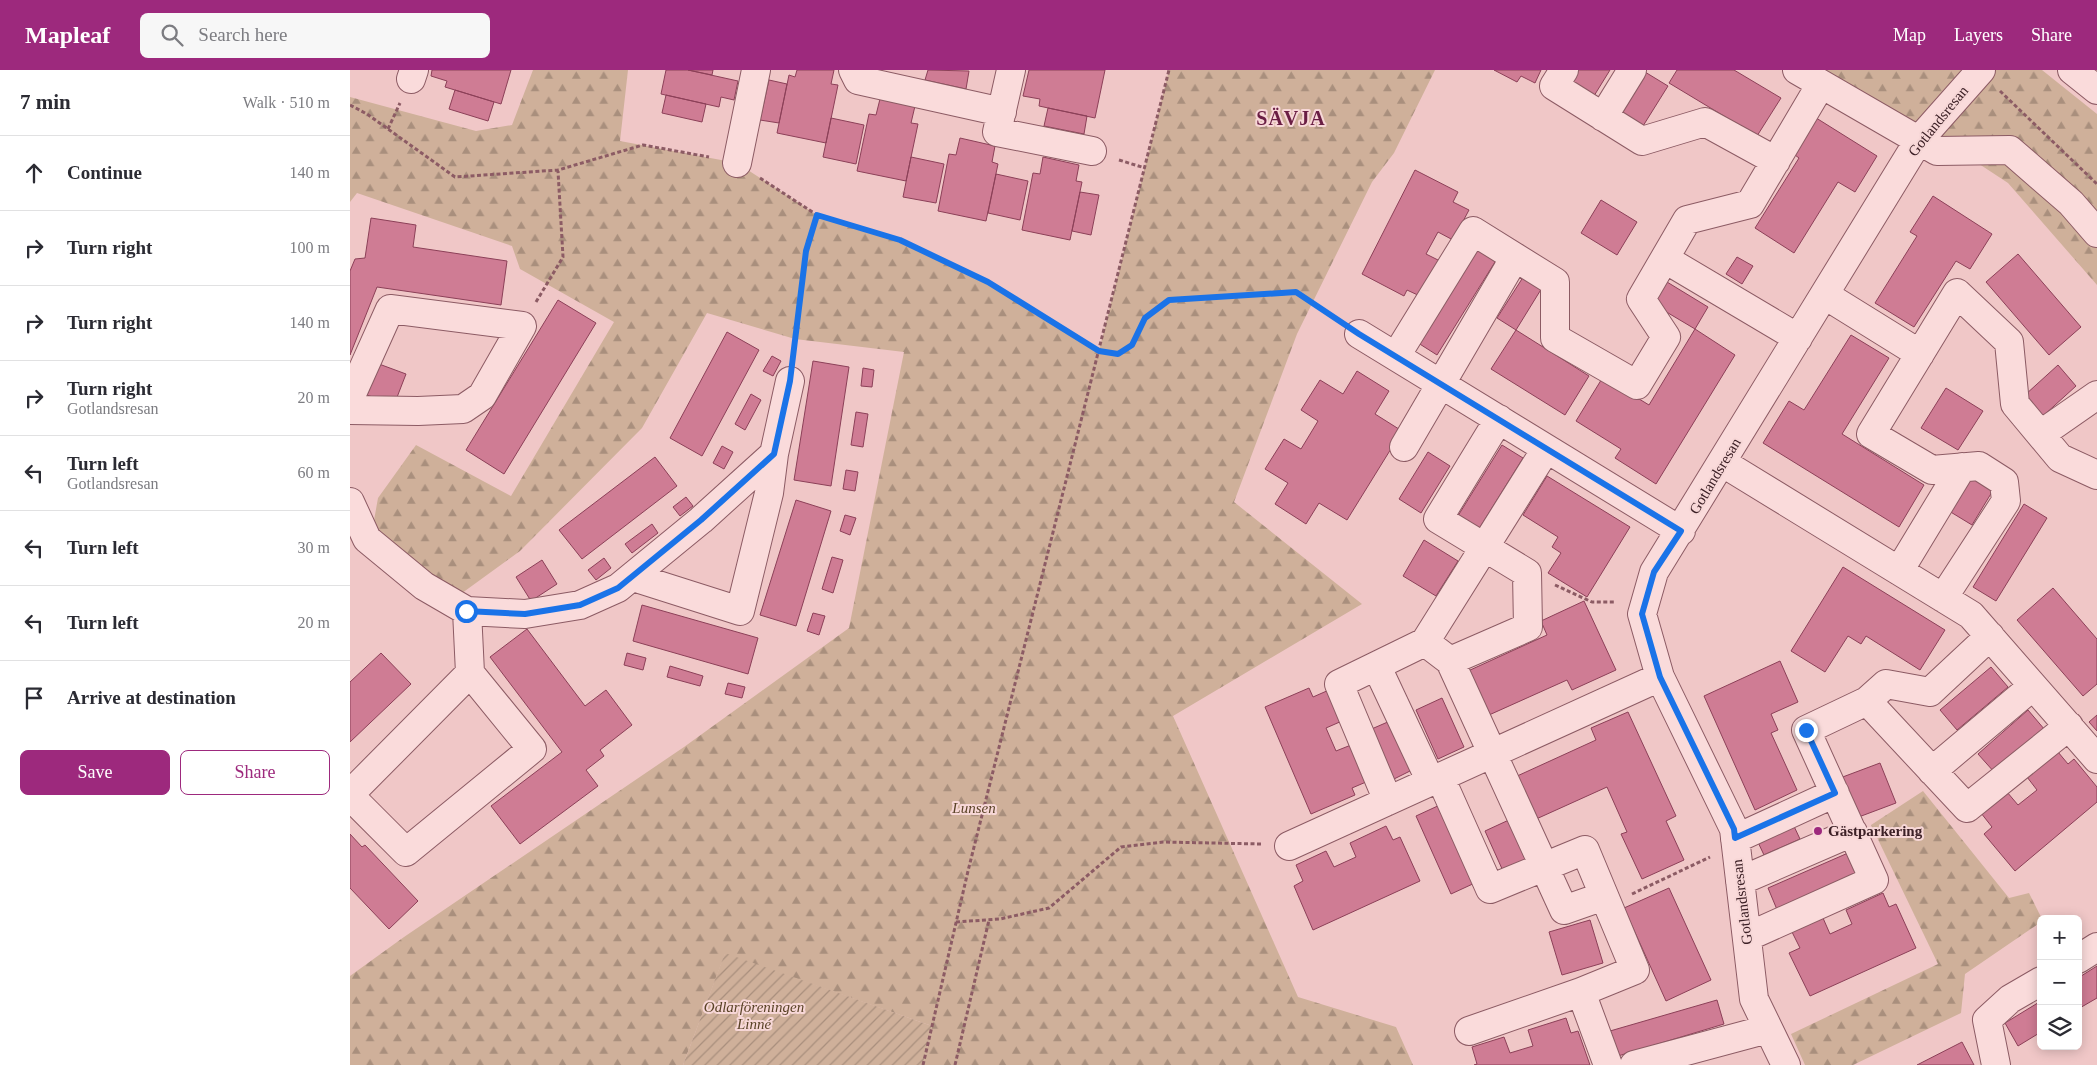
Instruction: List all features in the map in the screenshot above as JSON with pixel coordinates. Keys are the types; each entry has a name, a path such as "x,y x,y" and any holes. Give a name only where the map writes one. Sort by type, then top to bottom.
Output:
{"street":[{"path":"736,163 756,70"},
{"path":"853,70 858,80 1002,112"},
{"path":"1011,70 997,132 1092,151"},
{"path":"1564,70 1554,86 1642,141 1705,122 1776,161"},
{"path":"1602,117 1632,70"},
{"path":"1797,70 1937,151 2010,150 2071,202 2097,233"},
{"name":"Gotlandsresan","path":"1786,1065 1754,999 1740,881 1725,847 1734,829 1660,677 1642,614 1654,572 1681,531 1919,140 1980,70"},
{"path":"2072,70 2097,90"},
{"path":"1396,356 1473,231 1555,282 1554,338 1636,385 1666,337 1642,299 1687,220 1750,204 1821,84"},
{"path":"1404,447 1515,258"},
{"path":"1665,259 1798,338"},
{"path":"1943,598 2006,501 2004,482 1979,466 1932,470 1871,434 1957,292 2010,342 2015,404 2060,458 2097,475"},
{"path":"1825,295 1920,354"},
{"path":"350,398 390,310 522,326 482,396 463,409 418,412 350,410"},
{"path":"1359,334 1681,531"},
{"path":"633,577 740,611 769,493 774,454 790,381"},
{"path":"2040,434 2097,395"},
{"path":"1450,661 1528,627 1527,573 1438,519 1499,420"},
{"path":"1388,801 1339,684 1425,642 1546,449"},
{"path":"350,502 358,547 466,611 525,614 580,605 618,588 701,520 774,454"},
{"path":"1723,462 1971,615 2097,758"},
{"path":"1899,571 1962,467"},
{"path":"466,611 470,673 532,749 406,852 350,795 470,673"},
{"path":"1746,937 1874,880 1806,730 1867,700 1886,684 1930,692 1990,636"},
{"path":"1425,642 1450,661 1564,910 1606,900"},
{"path":"1377,667 1490,889 1585,850 1635,970 1581,992 1469,1030"},
{"path":"1289,846 1660,677"},
{"path":"1932,771 2033,686"},
{"path":"1867,700 1967,808 2069,726"},
{"path":"1725,847 1835,793"},
{"path":"1740,881 1852,832"},
{"path":"2082,956 2097,947"},
{"path":"1594,1026 1621,976"},
{"path":"1996,1065 1987,1020 2010,999 2037,983"},
{"path":"1581,992 1608,1065"},
{"path":"1634,1065 1768,1029"}],"path":[{"path":"923,1065 956,922 1169,70"},
{"path":"1980,70 2097,184"},
{"path":"350,105 367,114 455,177 558,170 643,145 736,163 817,215 900,240 988,282 1099,351 1118,354 1132,345 1145,318 1169,300 1296,292 1359,334"},
{"path":"522,326 563,258 558,170"},
{"path":"790,381 806,251 817,215"},
{"path":"1527,573 1592,602 1616,602"},
{"path":"1614,610 1618,596"},
{"path":"956,922 989,920 1049,908 1120,847 1163,842 1231,842 1289,846"},
{"path":"1606,900 1725,847"},
{"path":"955,1065 989,920"}],"green space":[{"name":"Lunsen","path":"533,70 628,70 620,141 737,163 817,215 900,240 988,282 1099,351 1169,70 1435,70 1394,153 1372,182 1297,334 1234,502 1362,604 1173,716 1298,997 1396,1027 1413,1065 923,1065 932,1026 725,954 683,1065 350,1065 350,976 404,937 684,747 849,628 904,352 795,339 707,313 642,428 520,551 458,596 373,526 378,498 416,445 511,496 614,322 520,269 512,246 357,193 350,202 350,97 476,131 512,125"},
{"path":"1814,70 2042,70 2097,114 2097,285 2008,183 1967,156"},
{"path":"1923,791 2009,898 2029,893 2040,915 2037,915 2037,925 1965,974 1961,1013 1853,1065 1805,1065 1791,1034 1938,964 1871,825"},
{"name":"Odlarföreningen Linné","path":"725,953 932,1026 923,1065 683,1065"}],"building":[{"path":"432,70 511,70 501,104 445,87 447,81 431,76"},
{"path":"666,70 688,70 738,81 734,100 721,97 719,107 661,94"},
{"path":"688,70 713,70 712,75"},
{"path":"797,70 834,70 831,84 838,85 826,143 777,133 789,75 795,77"},
{"path":"928,70 969,71 966,89 925,80"},
{"path":"1029,70 1105,70 1095,118 1039,106 1040,99 1023,96"},
{"path":"1494,70 1541,70 1535,83 1521,76 1517,82"},
{"path":"1578,70 1610,70 1589,104 1566,90"},
{"path":"1677,70 1734,70 1781,98 1757,136 1669,83"},
{"path":"1645,72 1668,86 1638,134 1616,120"},
{"path":"769,80 787,84 779,123 760,120"},
{"path":"455,90 494,102 488,121 449,109"},
{"path":"666,95 706,104 702,122 662,113"},
{"path":"880,99 915,106 911,123 918,124 906,181 857,171 869,114 876,115"},
{"path":"1048,108 1087,116 1084,134 1044,126"},
{"path":"1813,116 1877,156 1855,192 1838,182 1794,253 1755,228 1799,158 1791,152"},
{"path":"831,118 864,125 856,164 823,157"},
{"path":"960,138 995,146 992,162 998,164 986,221 938,211 949,154 956,155"},
{"path":"911,157 944,164 936,203 903,197"},
{"path":"1043,157 1079,165 1076,181 1082,182 1070,240 1022,230 1033,173 1040,174"},
{"path":"1415,170 1458,192 1453,202 1469,210 1453,240 1438,232 1426,254 1440,261 1422,297 1407,290 1404,296 1362,274"},
{"path":"996,174 1028,181 1020,220 988,213"},
{"path":"1080,192 1099,195 1091,235 1072,231"},
{"path":"1933,196 1992,234 1970,269 1956,261 1914,327 1875,303 1917,236 1910,232"},
{"path":"1601,200 1637,222 1617,255 1581,233"},
{"path":"371,218 416,225 413,247 507,261 501,305 377,287 350,355 350,271 355,259 365,258"},
{"path":"1478,241 1500,254 1437,355 1415,341"},
{"path":"2018,254 2081,327 2049,355 1986,282"},
{"path":"1737,257 1753,266 1742,284 1726,274"},
{"path":"1527,271 1545,283 1516,330 1497,318"},
{"path":"1667,282 1708,307 1695,329 1653,304"},
{"path":"558,300 596,323 504,474 466,450"},
{"path":"1695,329 1735,355 1656,484 1615,458 1621,449 1576,421 1603,377 1649,405"},
{"path":"1516,330 1589,376 1565,415 1491,369"},
{"path":"727,332 759,350 702,456 670,438"},
{"path":"1851,335 1889,358 1842,434 1924,485 1899,527 1763,443 1789,401 1804,410"},
{"path":"772,356 781,361 773,376 763,371"},
{"path":"813,361 849,367 831,486 794,480"},
{"path":"379,364 406,374 394,405 367,395"},
{"path":"2058,365 2076,386 2043,416 2025,395"},
{"path":"863,368 874,370 872,387 861,386"},
{"path":"1357,371 1389,391 1375,414 1402,431 1347,520 1319,503 1306,524 1275,504 1288,483 1265,469 1284,439 1301,449 1318,421 1301,410 1320,380 1343,394"},
{"path":"1946,388 1983,411 1958,450 1921,428"},
{"path":"751,394 761,400 745,430 735,424"},
{"path":"856,412 868,414 863,447 851,445"},
{"path":"1502,445 1523,458 1477,532 1456,519"},
{"path":"722,446 733,452 724,469 713,463"},
{"path":"1428,452 1450,466 1421,513 1399,499"},
{"path":"655,457 677,486 582,559 559,530"},
{"path":"846,470 858,472 855,491 843,489"},
{"path":"1973,472 1995,487 1972,525 1949,511"},
{"path":"1547,476 1630,527 1587,597 1548,573 1561,553 1552,547 1558,537 1523,515"},
{"path":"686,497 693,506 680,516 673,507"},
{"path":"796,500 831,511 796,626 760,615"},
{"path":"2024,504 2047,518 1996,601 1973,587"},
{"path":"845,515 856,518 850,535 840,531"},
{"path":"652,524 658,533 632,553 625,544"},
{"path":"1424,540 1458,561 1436,596 1403,576"},
{"path":"832,557 843,560 833,593 822,589"},
{"path":"604,558 611,568 596,580 588,570"},
{"path":"542,560 557,584 531,601 516,577"},
{"path":"1843,567 1945,630 1920,670 1866,636 1861,644 1848,636 1825,672 1791,651"},
{"path":"2053,588 2097,639 2097,684 2083,696 2017,620"},
{"path":"1584,601 1616,670 1572,690 1567,680 1489,715 1468,671 1547,635 1541,621"},
{"path":"642,605 758,638 748,674 633,641"},
{"path":"813,613 825,616 819,635 807,631"},
{"path":"527,629 585,706 606,690 632,725 600,750 604,756 586,770 598,786 520,844 491,806 562,752 490,657"},
{"path":"381,653 411,684 350,742 350,682"},
{"path":"627,653 646,658 643,670 624,665"},
{"path":"1780,661 1798,702 1771,714 1778,730 1771,733 1797,790 1755,810 1704,696"},
{"path":"670,666 703,676 700,686 667,677"},
{"path":"1991,667 2008,687 1957,730 1940,710"},
{"path":"728,683 745,687 742,698 725,694"},
{"path":"1309,688 1313,697 1329,690 1342,721 1326,728 1336,751 1351,745 1366,782 1352,788 1355,795 1311,814 1265,707"},
{"path":"1442,698 1464,747 1438,759 1416,710"},
{"path":"2028,710 2045,730 1995,773 1978,754"},
{"path":"1628,712 1676,816 1666,821 1684,860 1642,879 1621,834 1627,832 1607,787 1534,820 1515,777 1596,740 1591,728"},
{"path":"2097,715 2097,731 2089,722"},
{"path":"1390,721 1412,770 1390,781 1367,731"},
{"path":"2058,752 2068,764 2074,759 2097,787 2097,802 2015,871 1984,834 1992,827 1981,813 2007,792 2018,805 2037,790 2027,777"},
{"path":"1880,763 1896,803 1856,818 1840,778"},
{"path":"1442,804 1477,882 1451,894 1416,816"},
{"path":"1511,819 1529,859 1503,871 1485,831"},
{"path":"1792,822 1800,839 1764,855 1756,838"},
{"path":"1386,826 1393,840 1400,837 1420,881 1313,930 1294,886 1303,881 1296,865 1326,851 1334,867 1356,857 1350,843"},
{"path":"350,834 362,847 365,845 418,901 389,929 350,888"},
{"path":"1848,853 1858,876 1778,912 1768,888"},
{"path":"1669,888 1711,980 1666,1001 1624,908"},
{"path":"1883,893 1889,907 1896,904 1916,948 1810,996 1789,953 1800,948 1792,932 1823,918 1830,934 1852,924 1846,910"},
{"path":"1590,920 1603,963 1562,975 1549,932"},
{"path":"2097,966 2097,998 2082,1007 2082,1005 2082,975"},
{"path":"1717,1000 1724,1024 1618,1056 1610,1031"},
{"path":"2037,1003 2037,1034 2018,1046 2005,1023"},
{"path":"1566,1018 1571,1033 1578,1031 1590,1065 1474,1065 1477,1064 1472,1047 1504,1037 1510,1053 1533,1046 1528,1030"},
{"path":"1962,1042 1974,1065 1917,1065"}],"place":[{"name":"Gästparkering","path":"1818,831"}],"district":[{"name":"SÄVJA","path":"1291,118"}],"route":[{"path":"466,611 525,614 580,605 618,588 657,558 774,454 790,381 806,251 817,215 900,240 988,282 1099,351 1118,354 1132,345 1145,318 1169,300 1296,292 1359,334 1681,531 1654,572 1642,614 1660,677 1734,829 1735,838 1835,793 1806,730"}]}
